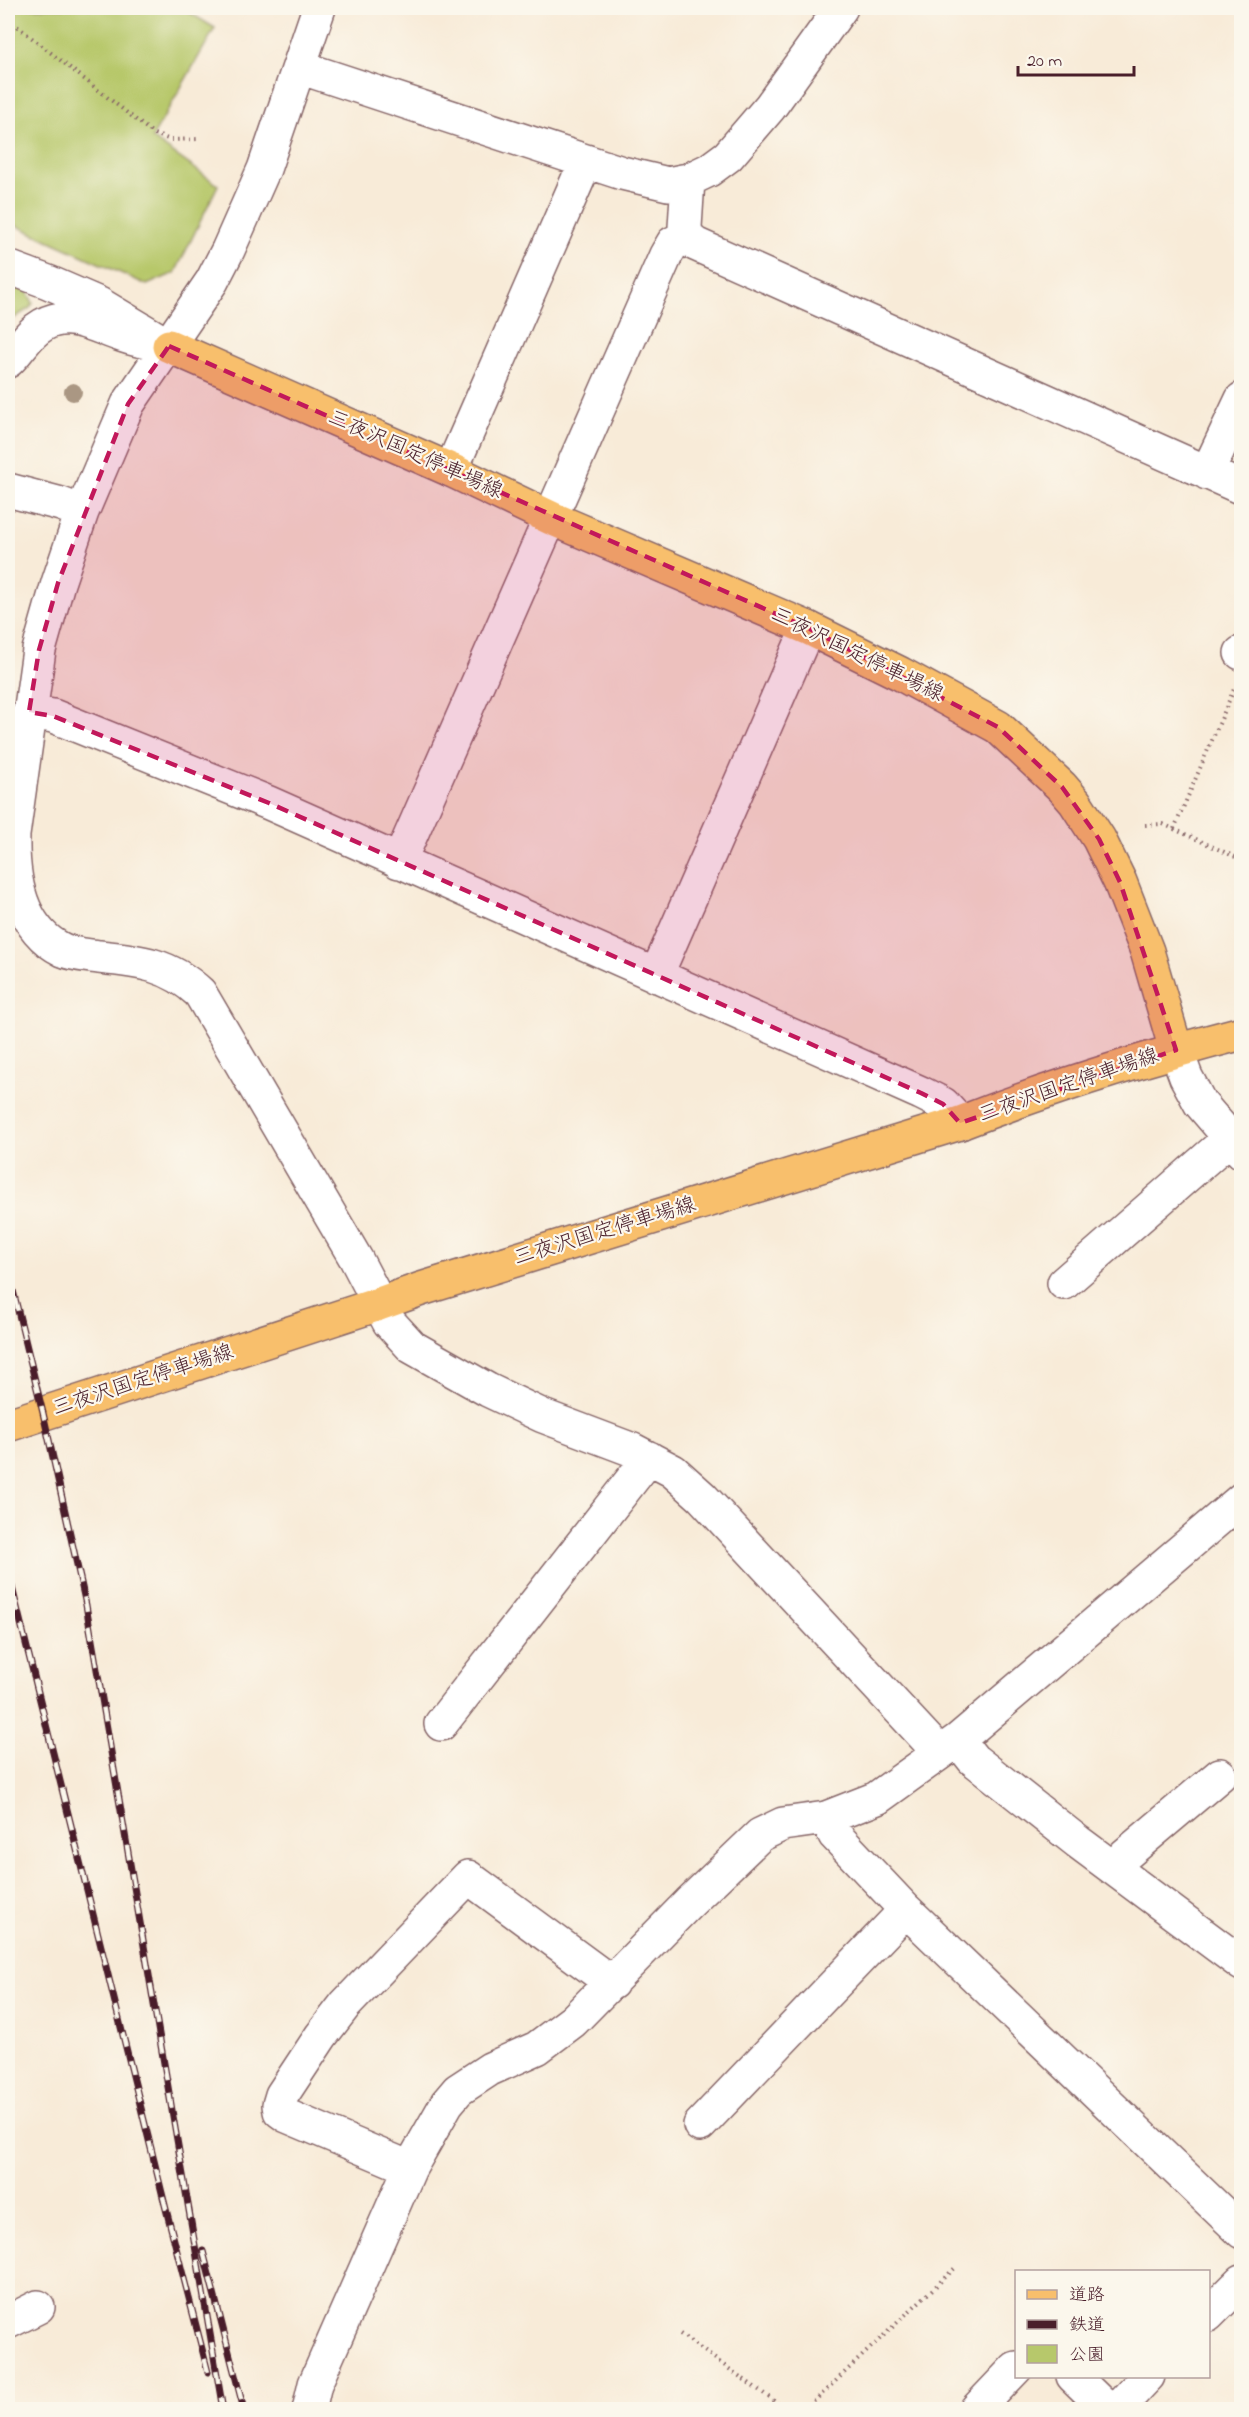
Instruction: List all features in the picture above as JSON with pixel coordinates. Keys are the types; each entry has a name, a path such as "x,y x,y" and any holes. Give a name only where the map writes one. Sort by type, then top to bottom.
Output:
{"main road":[{"name":"三夜沢国定停車場線","path":"8,1425 432,1285 960,1123 1006,1105 1176,1050 1147,951 1120,882 1099,839 1075,801 998,727 901,674 808,628 551,518 451,470 169,346"},
{"path":"1176,1050 1242,1033"}],"street":[{"path":"319,8 252,199 212,281 128,404 82,512 58,583 39,650 13,835 12,865 20,898 32,921 45,936 63,950 82,955 136,960 159,966 185,979 200,993 356,1259 389,1322 412,1347 488,1390 543,1416 633,1450 673,1471 702,1497 949,1746 973,1759 1242,1964"},
{"path":"299,67 647,181 668,184 688,180 709,170 728,156 770,107 842,8"},
{"path":"451,470 586,161"},
{"path":"688,180 685,227 687,237 695,244 1242,488"},
{"path":"399,862 666,255 673,243 687,237"},
{"path":"8,267 99,304 169,346"},
{"path":"8,361 28,335 46,323 55,321 89,322 123,336 169,346"},
{"path":"1207,473 1242,399"},
{"path":"8,490 54,501 82,512"},
{"path":"656,976 808,628"},
{"path":"29,712 53,716 269,803 928,1097 943,1104 960,1123"},
{"path":"1064,1283 1236,1145 1200,1103 1186,1077 1176,1050"},
{"path":"441,1724 649,1458"},
{"path":"309,2409 315,2384 410,2168 447,2103 458,2090 490,2069 537,2048 573,2021 689,1903 760,1835 783,1824 826,1818 877,1798 949,1746 1242,1499"},
{"path":"1116,1870 1125,1855 1220,1775"},
{"path":"826,1818 835,1835 906,1910 1242,2232"},
{"path":"410,2168 287,2116 280,2111 279,2105 288,2085 345,2005 468,1877 612,1983"},
{"path":"700,2125 906,1910"},
{"path":"1210,2314 1242,2281"},
{"path":"8,2322 38,2307"},
{"path":"976,2409 1015,2370"},
{"path":"1075,2378 1108,2409"},
{"path":"1116,2409 1146,2378"}],"path":[{"path":"8,19 154,134 171,140 200,139"},
{"path":"1174,829 1239,676 1241,653"},
{"path":"1144,825 1163,824 1242,860"},
{"path":"805,2409 956,2267"},
{"path":"680,2334 788,2409"}],"highlighted area":[{"path":"169,346 808,628 998,727 1062,787 1099,839 1120,882 1176,1050 960,1123 943,1104 921,1093 269,803 53,716 29,712 39,650 58,583 128,404"}],"green space":[{"path":"8,8 182,8 215,28 152,138 218,185 175,273 147,285 8,222"},
{"path":"8,284 27,291 33,303 30,308 8,322"}],"railway":[{"path":"8,1270 86,1605 223,2410"},
{"path":"8,1571 208,2372"},
{"path":"203,2251 244,2410"}]}
